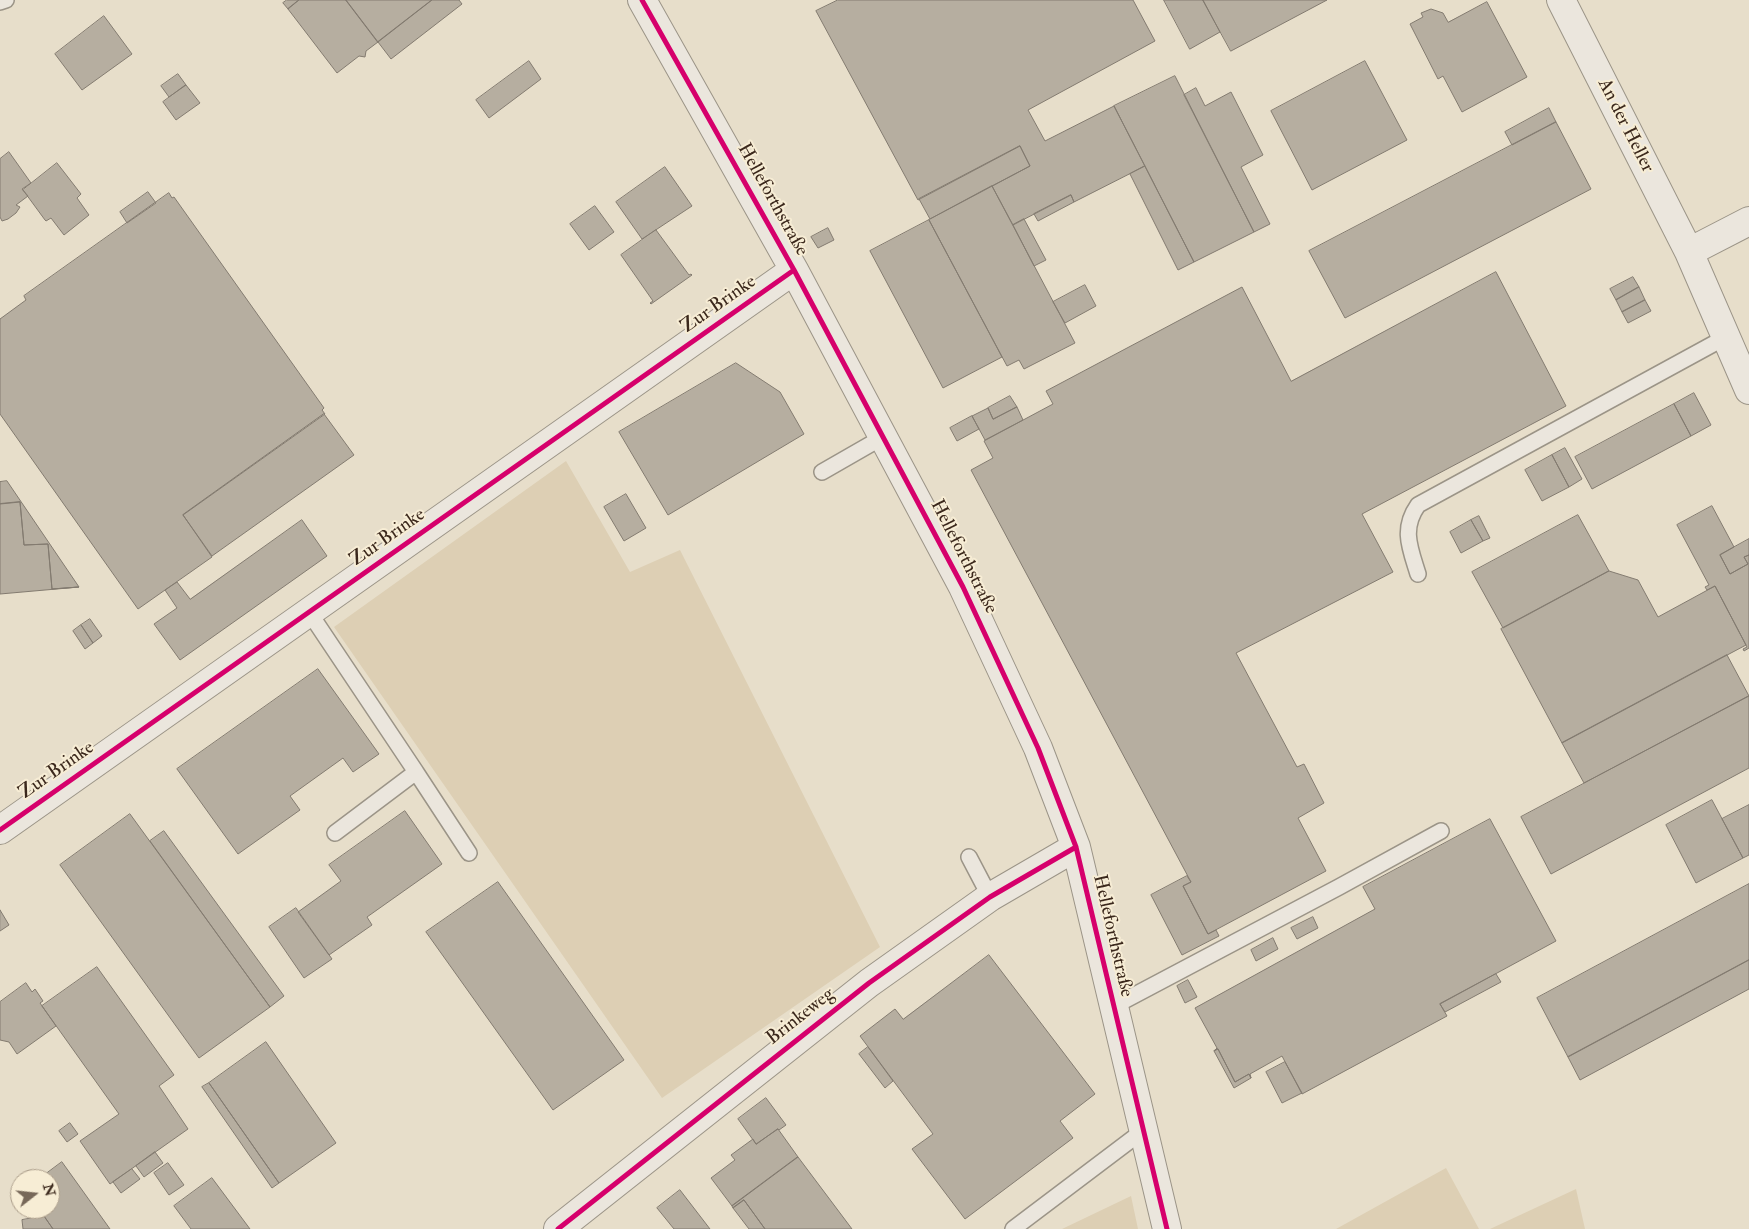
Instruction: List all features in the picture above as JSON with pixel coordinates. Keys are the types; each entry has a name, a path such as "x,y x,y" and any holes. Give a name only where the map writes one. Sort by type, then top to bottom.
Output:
{"street":[{"name":"Helleforthstraße","path":"642,0 794,270 963,588 1038,748 1076,847 1167,1229"},
{"name":"An der Heller","path":"1561,0 1689,252 1749,390"},
{"path":"1689,252 1749,221"},
{"name":"Zur Brinke","path":"0,830 794,270"},
{"name":"Brinkeweg","path":"558,1229 869,983 990,897 1076,847"}],"lane":[{"path":"0,2 6,0"},
{"path":"1418,574 1408,535 1410,516 1418,505 1726,337"},
{"path":"822,472 883,437"},
{"path":"309,612 469,853"},
{"path":"335,833 416,772"},
{"path":"1114,1006 1441,831"},
{"path":"969,856 990,897"},
{"path":"1013,1229 1144,1130"}],"shaded area":[{"path":"566,461 630,572 680,550 880,947 662,1098 334,627"},
{"path":"1446,1168 1479,1229 1336,1229"},
{"path":"1576,1189 1585,1229 1490,1229"},
{"path":"1131,1196 1138,1229 1062,1229"}],"building":[{"path":"287,0 299,0 288,9 283,3"},
{"path":"299,0 346,0 378,42 366,51 365,57 359,56 337,73 288,9"},
{"path":"346,0 432,0 378,42"},
{"path":"432,0 459,0 462,4 391,59 378,42"},
{"path":"838,0 1133,0 1155,41 1028,110 1045,141 1114,106 1145,166 1074,202 1071,195 1013,225 992,186 1030,166 1020,146 918,200 816,11"},
{"path":"1164,0 1203,0 1220,32 1190,49"},
{"path":"1203,0 1327,0 1231,51"},
{"path":"1487,2 1527,77 1462,112 1443,76 1438,79 1410,24 1423,17 1421,13 1431,9 1443,13 1448,22"},
{"path":"104,16 132,54 82,90 55,54"},
{"path":"529,61 541,79 489,118 476,100"},
{"path":"1365,61 1407,140 1312,190 1271,111"},
{"path":"178,74 186,85 169,97 161,86"},
{"path":"1175,76 1254,232 1194,262 1114,106"},
{"path":"186,85 200,103 176,120 163,102"},
{"path":"1196,88 1205,106 1231,92 1263,155 1241,167 1270,224 1254,232 1184,95"},
{"path":"1549,108 1556,122 1512,145 1505,132"},
{"path":"1556,122 1591,189 1345,318 1309,251"},
{"path":"1020,146 1030,166 930,219 919,199"},
{"path":"9,152 31,183 22,189 28,196 16,205 20,207 16,213 2,221 0,217 0,159"},
{"path":"57,163 81,194 77,198 89,215 64,235 51,218 45,220 23,190"},
{"path":"1145,166 1194,262 1178,270 1130,174"},
{"path":"665,167 692,206 642,239 616,202"},
{"path":"992,186 1075,343 1024,369 1019,360 1007,366 929,220"},
{"path":"148,192 156,203 127,223 120,212"},
{"path":"169,193 172,198 174,197 324,408 322,410 325,414 183,515 212,557 138,609 0,414 0,319 26,300 24,296"},
{"path":"1071,195 1074,202 1038,221 1034,214"},
{"path":"595,206 614,232 589,250 570,224"},
{"path":"1024,219 1046,260 1034,266 1013,225"},
{"path":"929,220 1002,357 943,388 870,251"},
{"path":"828,228 834,240 818,248 811,237"},
{"path":"656,230 689,275 692,275 651,304 653,301 621,255"},
{"path":"1496,272 1566,406 1362,514 1393,572 1236,653 1297,767 1304,764 1324,803 1298,818 1326,871 1208,934 1183,886 1191,882 971,470 993,458 984,441 1053,404 1046,391 1242,287 1291,381"},
{"path":"1633,277 1639,287 1616,300 1610,289"},
{"path":"1085,285 1096,306 1065,323 1053,302"},
{"path":"1639,287 1645,300 1622,312 1616,300"},
{"path":"1645,300 1651,311 1628,323 1622,312"},
{"path":"736,363 780,392 804,434 668,515 619,432"},
{"path":"1694,393 1711,425 1691,436 1674,404"},
{"path":"1010,396 1017,407 993,419 988,408"},
{"path":"1674,404 1691,436 1592,489 1575,457"},
{"path":"1017,407 1023,420 985,440 972,416 988,408 993,419"},
{"path":"324,414 354,455 212,556 183,515"},
{"path":"972,416 979,429 957,441 950,428"},
{"path":"1565,448 1582,479 1569,487 1552,455"},
{"path":"1552,455 1569,487 1542,501 1525,470"},
{"path":"7,481 79,587 52,589 48,544 24,545 20,502 0,504 0,482"},
{"path":"626,494 646,528 624,541 604,507"},
{"path":"20,502 24,545 48,544 52,589 79,587 0,594 0,504"},
{"path":"1712,506 1734,547 1720,555 1730,574 1748,564 1744,557 1749,555 1749,648 1744,651 1743,649 1747,647 1715,586 1707,590 1705,587 1709,585 1677,525"},
{"path":"1578,515 1609,571 1503,628 1472,572"},
{"path":"1479,516 1490,538 1483,541 1471,520"},
{"path":"302,520 327,556 180,660 154,624 177,608 165,590 177,582 190,599"},
{"path":"1471,520 1483,541 1461,553 1450,532"},
{"path":"1749,539 1749,555 1744,557 1748,564 1730,574 1720,555"},
{"path":"1609,571 1638,580 1658,617 1715,586 1746,645 1562,743 1501,629"},
{"path":"90,619 102,636 93,643 81,625"},
{"path":"81,625 93,643 85,649 73,631"},
{"path":"1727,655 1749,696 1584,783 1562,743"},
{"path":"318,669 379,754 353,772 343,758 290,796 300,810 238,854 177,769"},
{"path":"1749,696 1749,768 1551,874 1521,817"},
{"path":"1712,800 1743,858 1696,883 1666,825"},
{"path":"1749,805 1749,855 1743,858 1722,819"},
{"path":"405,811 442,864 367,917 372,925 329,955 298,912 341,881 329,865"},
{"path":"130,814 270,1007 199,1058 60,865"},
{"path":"1490,819 1556,941 1440,1004 1447,1016 1302,1094 1282,1056 1250,1074 1251,1078 1249,1074 1235,1082 1218,1049 1214,1051 1217,1048 1195,1008 1375,909 1363,887"},
{"path":"164,831 284,996 270,1007 150,841"},
{"path":"1187,876 1191,882 1183,886 1208,934 1216,930 1219,936 1182,955 1151,895"},
{"path":"498,882 624,1060 553,1110 426,932"},
{"path":"1749,884 1749,960 1568,1057 1537,998"},
{"path":"296,908 332,959 304,978 269,927"},
{"path":"0,910 9,925 0,931"},
{"path":"1313,917 1318,928 1297,939 1291,928"},
{"path":"1273,938 1278,949 1256,961 1251,950"},
{"path":"989,955 1095,1094 1060,1121 1073,1138 965,1219 912,1149 933,1134 860,1036 895,1009 903,1019"},
{"path":"1749,960 1749,989 1580,1080 1568,1057"},
{"path":"97,967 174,1075 159,1086 188,1129 110,1184 80,1141 119,1114 42,1006"},
{"path":"1496,974 1501,982 1445,1012 1440,1004"},
{"path":"1188,980 1197,997 1185,1003 1177,986"},
{"path":"26,983 32,992 35,989 43,1001 40,1003 56,1026 17,1054 9,1042 0,1040 0,1002"},
{"path":"266,1042 336,1143 279,1183 209,1083"},
{"path":"868,1047 893,1081 885,1088 859,1054"},
{"path":"1218,1049 1235,1082 1249,1074 1251,1078 1234,1088 1214,1051"},
{"path":"1285,1062 1302,1093 1282,1103 1266,1072"},
{"path":"209,1083 279,1183 272,1188 202,1087"},
{"path":"766,1098 786,1125 756,1144 738,1119"},
{"path":"70,1123 78,1134 67,1142 59,1131"},
{"path":"778,1129 798,1157 732,1206 711,1178 735,1160 731,1155 753,1139 756,1144"},
{"path":"155,1152 163,1163 144,1177 136,1166"},
{"path":"798,1157 852,1229 765,1229 744,1200 733,1208 732,1206"},
{"path":"62,1162 110,1229 53,1229 46,1219 60,1219 60,1169 53,1169"},
{"path":"168,1163 184,1185 169,1195 154,1173"},
{"path":"132,1169 140,1179 121,1193 113,1182"},
{"path":"212,1178 250,1229 191,1229 174,1206"},
{"path":"680,1190 710,1229 674,1229 657,1208"},
{"path":"744,1200 765,1229 749,1229 733,1208"},
{"path":"46,1219 53,1229 23,1229 22,1220"}],"cycle path":[{"path":"642,0 794,270 963,587 1038,748 1076,847 1167,1229"},
{"path":"0,830 794,270"},
{"path":"558,1229 869,983 990,897 1076,847"}]}
